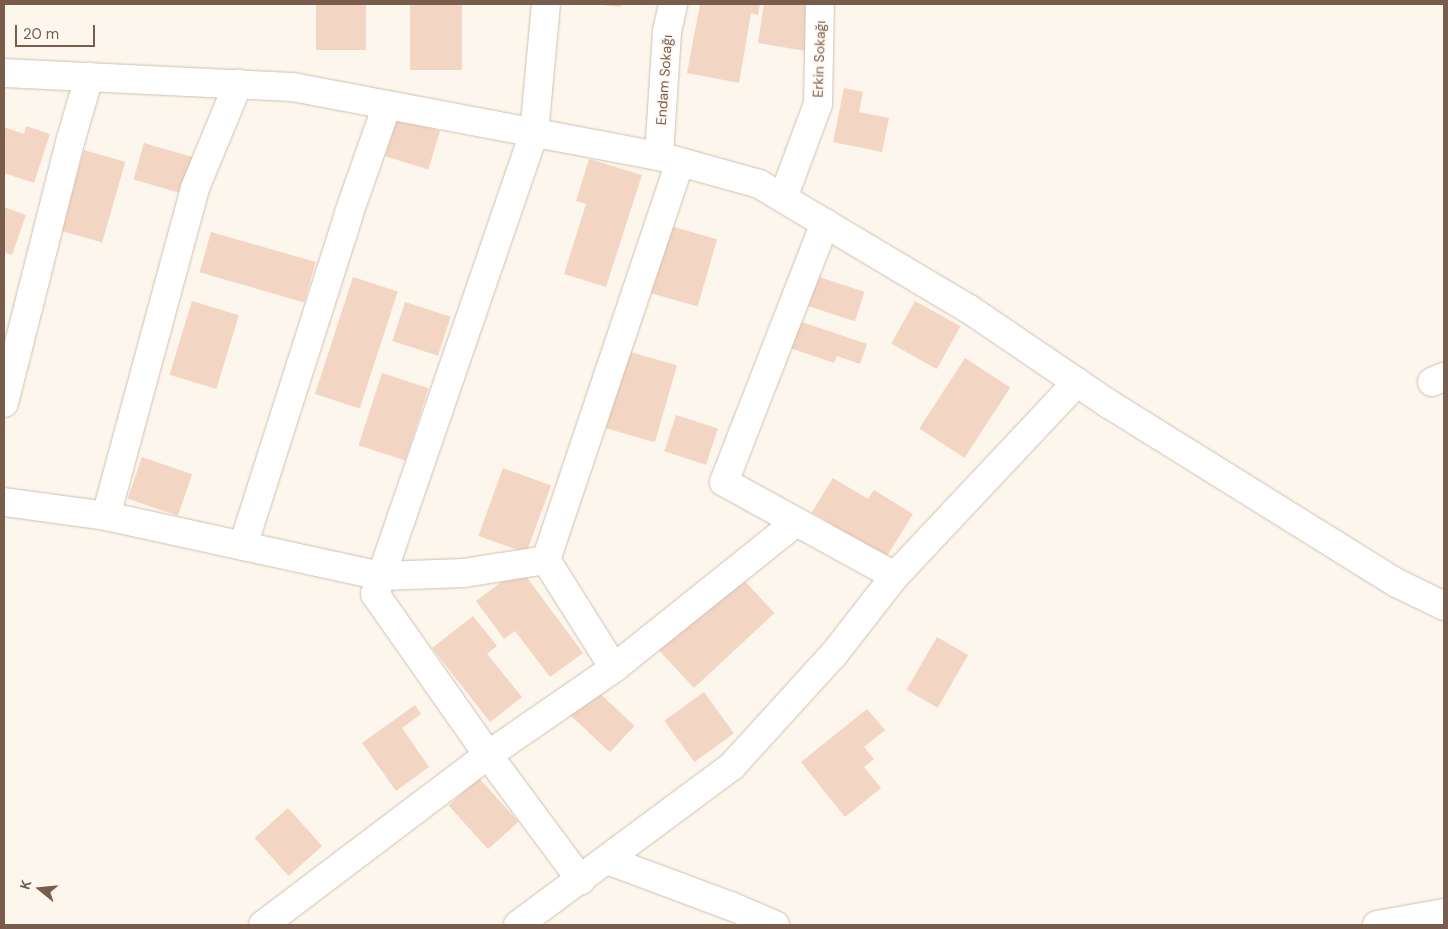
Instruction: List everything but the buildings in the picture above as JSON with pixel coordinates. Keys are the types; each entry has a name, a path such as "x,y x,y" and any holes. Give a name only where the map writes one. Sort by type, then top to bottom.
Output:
{"street":[{"path":"546,4 534,133 375,594 488,755 581,880"},
{"name":"Endam Sokağı","path":"546,560 669,159 667,30 673,4"},
{"name":"Erkin Sokağı","path":"783,198 818,104 820,4"},
{"path":"4,73 293,87 669,159 759,184 969,308 1077,382 1397,582 1444,606"},
{"path":"4,403 71,139 89,77"},
{"path":"106,516 195,188 238,84"},
{"path":"243,546 346,222 387,105"},
{"path":"825,223 724,482 795,523 895,576"},
{"path":"518,925 732,766 834,654 895,576 1077,382"},
{"path":"4,502 106,516 381,576 464,573 546,560 614,668"},
{"path":"263,925 488,755 614,668 795,523"},
{"path":"607,860 731,906 774,925"},
{"path":"1376,925 1444,913"}]}
